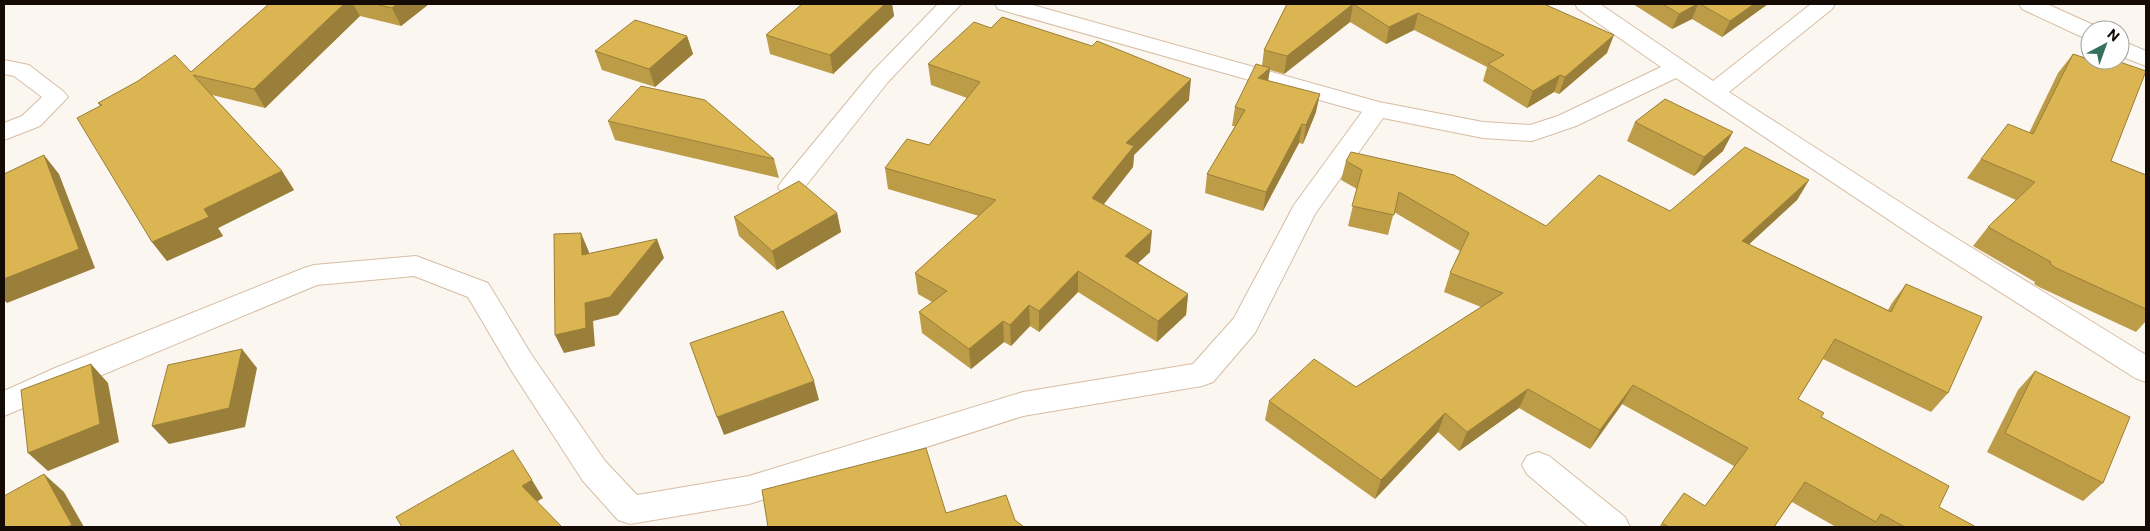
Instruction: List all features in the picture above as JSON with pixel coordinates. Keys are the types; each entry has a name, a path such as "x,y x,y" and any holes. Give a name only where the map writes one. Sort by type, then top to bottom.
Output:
{"street":[{"path":"791,187 880,77 950,4"},
{"path":"1006,4 1377,109 1483,130 1532,133 1567,121 1677,68"},
{"path":"1586,4 1677,68 1715,91 1934,237 2146,370"},
{"path":"1715,91 1824,4"},
{"path":"2030,4 2080,27"},
{"path":"2130,52 2146,59"},
{"path":"4,67 21,70 56,97 31,121 4,132"},
{"path":"4,404 66,376 314,274 416,266 478,290 521,362 594,471 630,510 749,490 1023,404 1202,374 1245,325 1303,211 1377,109"},
{"path":"1538,465 1613,527"}],"building":[{"path":"269,4 344,4 254,89 193,75 282,171 204,209 209,217 152,242 77,118 102,105 98,103 138,81 175,55 191,72"},
{"path":"375,4 397,4 392,8"},
{"path":"802,4 885,4 830,55 766,35"},
{"path":"1287,4 1353,4 1287,56 1264,50"},
{"path":"1353,4 1544,4 1614,35 1565,77 1560,75 1533,91 1488,64 1504,55 1418,13 1389,27"},
{"path":"1663,4 1697,4 1679,14"},
{"path":"1700,4 1754,4 1730,21"},
{"path":"1002,17 1092,46 1097,41 1191,79 1126,143 1134,146 1092,198 1152,231 1125,256 1188,294 1158,321 1078,271 1039,311 1029,305 1010,325 1003,321 969,349 919,312 947,291 915,273 996,200 885,168 907,139 929,145 980,82 928,64 974,22 991,28"},
{"path":"635,20 687,36 649,69 595,51"},
{"path":"2073,54 2080,56 2080,70 2130,70 2130,66 2146,71 2111,161 2146,175 2146,309 2056,268 2050,264 2051,262 1988,227 2035,182 1981,159 2008,124 2033,134"},
{"path":"1256,64 1270,68 1258,78 1320,94 1306,125 1302,124 1266,192 1207,174 1245,110 1235,107"},
{"path":"641,86 705,100 774,159 608,121"},
{"path":"1665,99 1733,132 1704,157 1635,122"},
{"path":"1745,147 1809,180 1742,241 1891,312 1906,284 1982,317 1948,393 1835,339 1798,399 1824,413 1821,417 1949,486 1939,507 1976,527 1905,527 1881,514 1876,522 1805,482 1774,527 1669,527 1662,523 1684,493 1705,506 1748,448 1633,385 1600,430 1528,389 1467,432 1445,413 1381,480 1269,401 1314,359 1356,387 1503,293 1450,273 1469,233 1399,192 1394,215 1352,206 1362,170 1346,161 1351,152 1454,175 1546,226 1599,175 1670,211"},
{"path":"44,155 79,249 4,279 4,174"},
{"path":"799,181 837,213 772,251 734,217"},
{"path":"581,233 582,255 657,239 610,297 585,303 586,328 555,335 554,234"},
{"path":"783,311 814,381 717,417 690,343"},
{"path":"242,349 229,408 152,426 168,365"},
{"path":"91,364 100,424 28,453 21,390"},
{"path":"2035,371 2130,417 2103,483 2005,433"},
{"path":"926,448 946,513 1006,495 1015,520 1024,527 768,527 762,490"},
{"path":"513,450 532,480 522,486 562,527 402,527 396,517"},
{"path":"44,474 72,525 67,527 4,527 4,496"}]}
